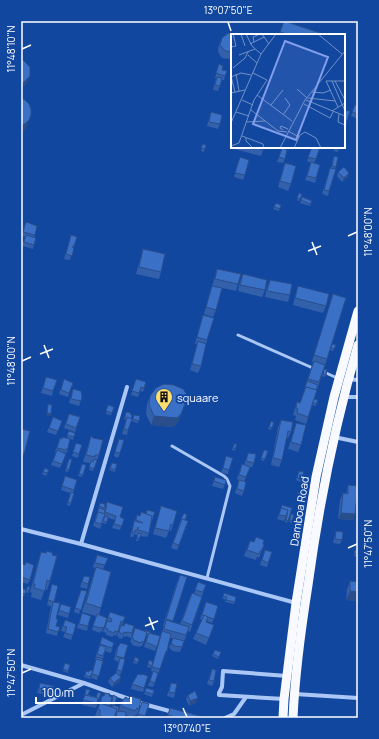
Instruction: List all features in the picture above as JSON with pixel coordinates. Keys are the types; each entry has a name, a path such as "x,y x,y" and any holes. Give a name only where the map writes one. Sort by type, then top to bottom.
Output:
{"main road":[{"name":"Damboa Road","path":"293,718 288,696 287,676 296,603 316,477 343,379 358,311"},
{"name":"Damboa Road","path":"283,718 302,626 312,556 343,397 343,379 358,345"}],"street":[{"path":"343,379 358,380"},
{"path":"82,544 127,387"},
{"path":"343,397 358,397"},
{"path":"334,437 358,442"},
{"path":"21,530 82,544 296,603"},
{"path":"21,665 84,683 144,704 181,714"},
{"path":"287,676 224,671 222,687 218,693 219,696 246,697 288,696 358,698"},
{"path":"21,715 84,683"},
{"path":"225,718 234,714 246,697"}],"lane":[{"path":"238,335 343,379"},
{"path":"172,446 224,476 230,483 207,578"}],"building":[{"path":"284,21 323,34 287,34 280,32"},
{"path":"228,33 232,34 231,52 225,51 220,45 222,38"},
{"path":"21,60 23,60 30,67 30,76 23,83 21,83"},
{"path":"219,64 223,66 222,70 227,71 225,76 216,73"},
{"path":"217,77 222,78 220,86 215,85"},
{"path":"21,98 29,104 31,115 25,124 21,125"},
{"path":"355,105 358,106 358,114 352,112"},
{"path":"345,110 350,111 347,121 345,120"},
{"path":"211,112 222,115 220,124 209,122"},
{"path":"203,144 206,145 205,149 201,148"},
{"path":"282,148 287,150 285,159 279,157"},
{"path":"312,148 320,148 316,159 308,157"},
{"path":"334,156 338,157 336,167 332,166"},
{"path":"240,157 249,160 245,175 235,173"},
{"path":"311,162 320,165 316,178 307,176"},
{"path":"285,163 296,166 291,184 280,181"},
{"path":"344,167 349,173 344,178 338,172"},
{"path":"330,168 336,169 329,191 324,190"},
{"path":"299,193 302,194 300,199 297,198"},
{"path":"302,197 312,201 310,204 301,200"},
{"path":"276,203 281,205 280,209 274,207"},
{"path":"26,222 37,226 35,235 23,232"},
{"path":"26,235 36,238 34,245 24,242"},
{"path":"71,235 77,237 74,246 72,247 74,248 72,256 66,254"},
{"path":"143,249 165,254 161,272 139,267"},
{"path":"217,269 241,274 238,284 215,279"},
{"path":"243,274 267,280 265,290 240,285"},
{"path":"270,280 292,284 290,295 267,291"},
{"path":"212,286 222,288 216,310 206,307"},
{"path":"298,286 329,294 326,306 295,298"},
{"path":"333,294 346,298 327,359 314,355"},
{"path":"203,315 214,318 207,340 197,337"},
{"path":"198,341 206,344 201,366 192,364"},
{"path":"332,344 336,345 334,349 331,348"},
{"path":"314,361 325,365 319,382 308,379"},
{"path":"324,369 327,370 326,375 323,374"},
{"path":"46,377 57,380 53,391 43,388"},
{"path":"64,379 73,383 69,393 61,390"},
{"path":"136,379 146,382 144,388 141,387 139,393 132,391"},
{"path":"307,381 318,385 316,390 305,388"},
{"name":"squaare","path":"164,384 174,385 183,389 188,396 181,414 177,418 154,416 149,405 150,396 156,388"},
{"path":"306,387 317,390 308,417 297,413 298,409 296,408 297,402 300,403"},
{"path":"73,389 81,391 81,401 71,399"},
{"path":"314,399 318,400 316,404 313,403"},
{"path":"48,404 52,405 51,414 47,413"},
{"path":"108,405 114,407 112,413 106,411"},
{"path":"126,412 131,413 131,419 125,417"},
{"path":"69,414 80,417 76,428 66,424"},
{"path":"134,415 140,416 139,421 133,419"},
{"path":"53,417 62,421 58,431 49,428"},
{"path":"127,417 132,419 128,430 124,429"},
{"path":"281,420 293,422 291,432 288,431 282,460 273,458"},
{"path":"271,421 274,423 272,428 269,427"},
{"path":"296,423 306,425 301,445 291,442"},
{"path":"21,429 30,431 24,454 21,453"},
{"path":"69,431 75,433 74,437 67,435"},
{"path":"91,436 93,438 103,440 99,455 95,455 95,457 86,455"},
{"path":"62,437 70,439 66,450 57,448 60,438 62,439"},
{"path":"119,439 124,440 120,453 115,452"},
{"path":"76,443 82,445 79,454 73,452"},
{"path":"234,444 237,444 235,449 233,448"},
{"path":"57,450 66,454 62,464 53,461"},
{"path":"264,450 268,451 265,459 261,458"},
{"path":"248,453 256,454 254,463 246,461"},
{"path":"226,456 233,458 229,470 223,468"},
{"path":"69,459 72,459 69,470 66,469"},
{"path":"94,459 97,460 94,469 89,467 91,461 93,462"},
{"path":"112,463 117,464 115,470 110,468"},
{"path":"82,464 86,465 83,475 79,474"},
{"path":"242,464 250,467 246,477 239,475"},
{"path":"45,468 49,470 47,473 43,472"},
{"path":"299,471 304,472 301,479 297,478"},
{"path":"65,476 77,480 74,490 62,486"},
{"path":"215,477 226,480 225,485 214,481"},
{"path":"239,480 246,482 244,491 237,489"},
{"path":"348,485 358,486 355,514 341,513 343,493 348,494"},
{"path":"71,492 74,493 71,503 68,502"},
{"path":"298,492 303,493 302,497 297,496"},
{"path":"107,502 123,507 120,517 124,519 122,526 114,524 116,516 105,512"},
{"path":"100,503 105,504 104,508 99,506"},
{"path":"282,505 292,508 288,521 286,520 288,510 281,508"},
{"path":"161,506 177,511 173,525 171,524 169,531 155,528"},
{"path":"99,508 105,510 104,514 98,512 97,514"},
{"path":"281,508 288,510 286,516 279,515"},
{"path":"147,510 155,512 153,517 146,514"},
{"path":"98,512 105,514 101,524 95,522"},
{"path":"141,512 152,516 149,533 138,530 138,527 134,533 132,532 134,521 143,523 136,520 137,515 140,516"},
{"path":"184,513 187,515 185,520 181,519"},
{"path":"291,514 294,515 292,521 290,520"},
{"path":"105,516 108,517 107,522 103,521"},
{"path":"182,519 188,521 179,545 173,543"},
{"path":"336,531 343,532 342,540 335,539"},
{"path":"138,533 141,534 139,539 137,538"},
{"path":"256,537 264,540 264,545 259,554 247,550 250,541 254,542"},
{"path":"265,550 272,552 268,563 262,560"},
{"path":"355,550 358,550 358,554 354,553"},
{"path":"47,551 53,553 52,555 57,556 50,581 47,580 45,591 34,588 35,584 33,584 41,552 46,553"},
{"path":"97,555 108,558 105,565 95,563"},
{"path":"26,562 34,565 30,580 21,577 22,564 25,565"},
{"path":"96,567 111,572 101,608 86,603"},
{"path":"180,575 187,577 173,621 166,619"},
{"path":"84,576 90,577 88,584 82,582"},
{"path":"350,581 358,582 358,592 350,591"},
{"path":"198,582 206,585 203,592 195,590"},
{"path":"52,584 58,586 54,602 48,600"},
{"path":"28,586 30,587 29,591 26,590"},
{"path":"21,588 26,590 25,594 21,593"},
{"path":"81,590 87,591 81,610 75,608"},
{"path":"192,593 202,597 192,625 182,621"},
{"path":"224,593 236,597 235,602 226,600 227,597 223,596"},
{"path":"53,602 60,603 56,619 58,619 56,626 60,627 58,632 48,629"},
{"path":"206,602 218,606 214,619 202,615"},
{"path":"61,604 71,607 69,614 59,610"},
{"path":"110,612 125,617 123,622 121,621 118,632 115,631 114,633 105,628 107,621 111,622 112,619 108,617"},
{"path":"82,613 91,616 88,626 79,624"},
{"path":"97,614 107,618 104,628 93,626"},
{"path":"204,615 208,617 206,622 214,625 209,638 196,633"},
{"path":"65,620 76,624 73,635 65,633 67,627 63,626"},
{"path":"166,620 189,627 186,635 164,629"},
{"path":"125,623 134,626 132,633 124,632 123,634 119,632 121,625 124,626"},
{"path":"135,628 147,632 144,642 142,641 141,643 133,640 134,639 132,638"},
{"path":"144,630 151,632 146,634 147,632"},
{"path":"162,631 171,634 167,651 160,669 152,667"},
{"path":"149,633 160,636 157,647 146,642"},
{"path":"102,637 114,643 112,648 100,644"},
{"path":"173,638 184,641 182,647 171,644"},
{"path":"120,643 128,645 124,658 116,656"},
{"path":"100,645 106,647 103,656 97,654"},
{"path":"215,650 221,652 219,657 213,654"},
{"path":"96,657 103,659 102,661 96,659 95,661"},
{"path":"135,657 139,659 138,662 134,661"},
{"path":"120,658 125,659 122,671 117,670"},
{"path":"96,659 103,661 99,676 92,674"},
{"path":"149,660 153,662 152,666 148,664"},
{"path":"65,663 70,665 68,671 63,669"},
{"path":"212,669 216,670 214,681 209,680"},
{"path":"89,670 93,671 90,677 85,675 86,671 89,672"},
{"path":"153,671 158,673 155,683 150,681"},
{"path":"116,673 121,677 114,683 110,678"},
{"path":"138,674 148,676 144,688 132,684"},
{"path":"40,683 54,686 53,692 39,688"},
{"path":"171,683 177,684 175,693 169,692"},
{"path":"146,688 154,690 153,694 145,692"},
{"path":"86,689 90,690 88,695 85,695"},
{"path":"195,691 198,698 190,701 188,695"},
{"path":"98,692 101,693 99,699 96,697"},
{"path":"105,693 110,694 109,696 112,697 110,706 100,704 102,696 104,696"},
{"path":"85,695 98,698 97,703 83,700"},
{"path":"113,695 117,697 115,703 112,702"},
{"path":"130,696 141,699 139,709 137,708 135,711 121,706 123,699 125,699 125,697 129,699"},
{"path":"142,702 149,704 145,716 138,714"},
{"path":"100,703 117,709 114,718 105,718 100,716 100,710 98,709"},
{"path":"113,705 119,707 118,712 116,711 117,709 112,707"},
{"path":"170,708 207,718 179,718 168,715"},
{"path":"117,711 126,712 125,718 116,718"}],"place":[{"name":"squaare","path":"164,412"}]}
